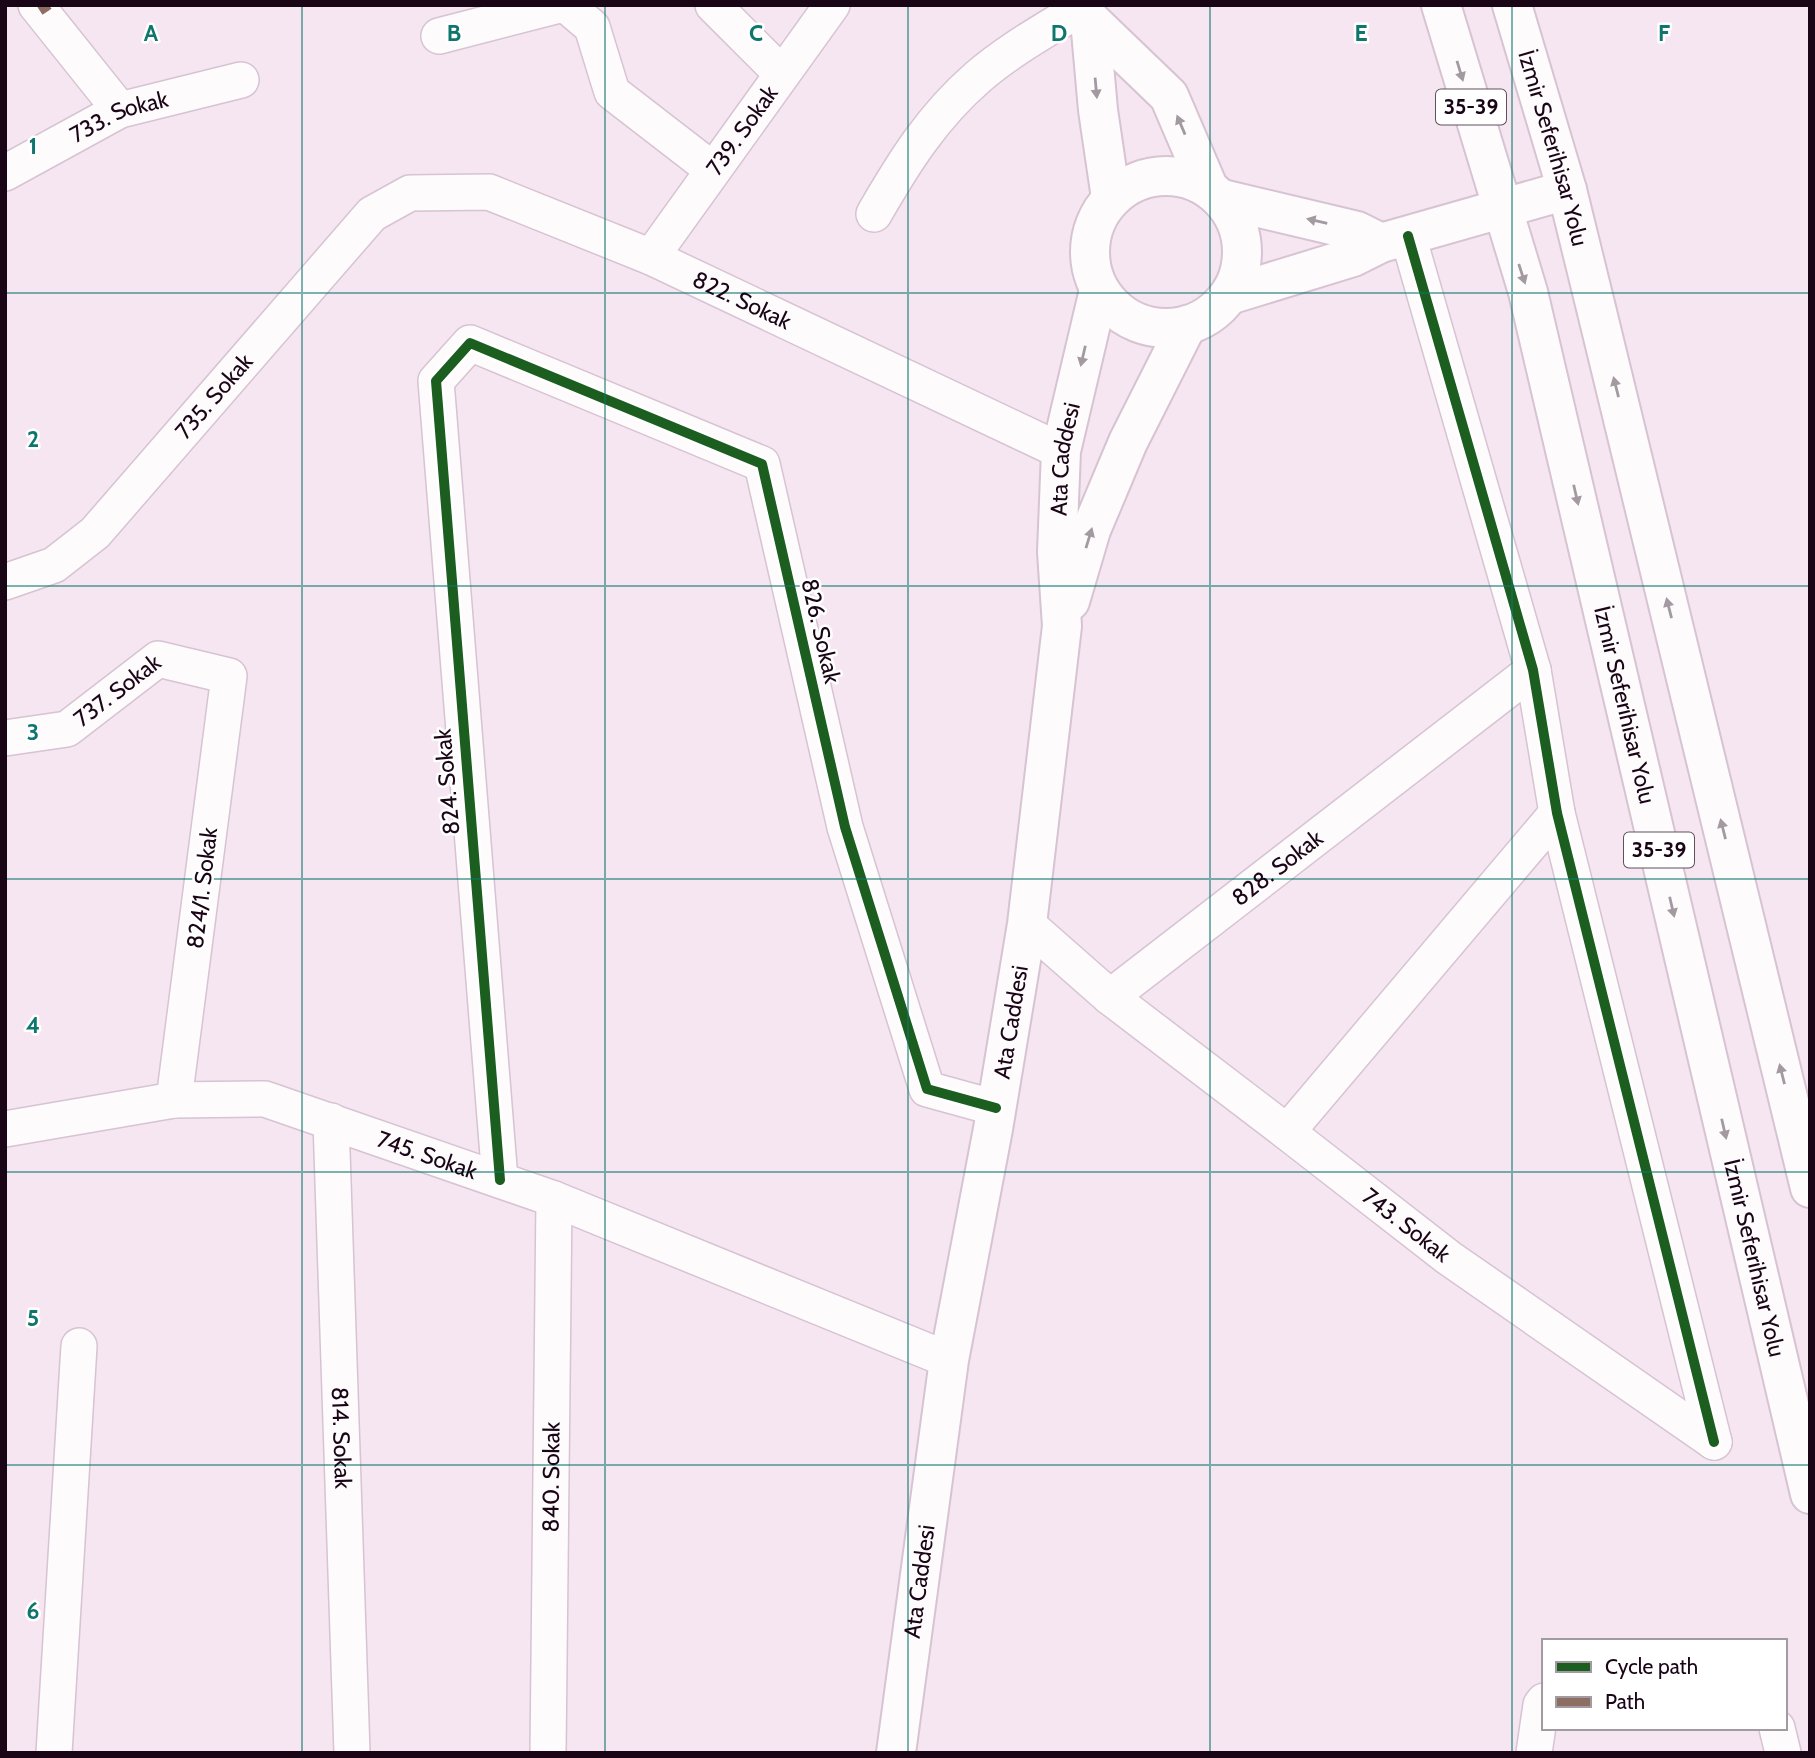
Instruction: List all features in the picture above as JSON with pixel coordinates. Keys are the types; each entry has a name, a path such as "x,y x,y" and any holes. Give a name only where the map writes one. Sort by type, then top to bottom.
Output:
{"main road":[{"name":"İzmir Seferihisar Yolu","path":"1441,5 1528,292 1810,1494"},
{"name":"İzmir Seferihisar Yolu","path":"1512,5 1567,190 1810,1188"},
{"path":"1083,11 1169,96 1215,193 1236,221 1242,246 1240,272 1229,295 1211,314 1187,325 1162,328 1136,323 1114,309 1099,290 1090,267 1089,242 1097,218 1111,198 1130,183 1154,176 1179,176 1215,193 1394,239"},
{"path":"1083,11 1111,198"},
{"path":"1229,295 1353,257 1394,239 1567,190"},
{"name":"Ata Caddesi","path":"896,1753 949,1360 1027,924 1062,626 1057,552 1061,452 1099,290"},
{"path":"1062,626 1091,530 1128,442 1187,325"}],"street":[{"path":"439,36 559,5"},
{"path":"566,5 592,27 612,92 713,170"},
{"path":"713,5 782,74"},
{"name":"739. Sokak","path":"651,257 832,5"},
{"path":"41,7 120,110"},
{"path":"874,214 904,162 925,132 950,104 1010,53 1083,11"},
{"name":"733. Sokak","path":"5,173 120,110 241,80"},
{"name":"822. Sokak","path":"410,193 489,192 651,257 1061,452"},
{"name":"735. Sokak","path":"5,582 54,565 94,533 372,214 410,193"},
{"path":"1287,1132 1557,813 1533,670 1394,239"},
{"name":"826. Sokak","path":"436,381 470,343 762,464 845,827 927,1090 996,1108"},
{"name":"824. Sokak","path":"436,381 500,1180"},
{"name":"737. Sokak","path":"5,738 67,729 158,659 229,676"},
{"name":"828. Sokak","path":"1110,997 1533,670"},
{"name":"824/1. Sokak","path":"174,1100 229,676"},
{"name":"743. Sokak","path":"1110,997 1449,1258 1714,1442 1557,813"},
{"path":"1027,924 1110,997"},
{"name":"745. Sokak","path":"5,1129 174,1100 265,1099 554,1199 949,1360"},
{"name":"814. Sokak","path":"331,1121 352,1753"},
{"name":"840. Sokak","path":"548,1753 554,1199"},
{"path":"54,1753 79,1346"},
{"path":"1534,1753 1542,1704"},
{"path":"1777,1730 1783,1753"}],"marked path":[{"path":"40,11 49,5"}],"cycle path":[{"path":"1408,236 1533,670 1557,813 1714,1442"},
{"path":"500,1180 436,381 470,343 762,464 845,827 927,1089 996,1108"}]}
